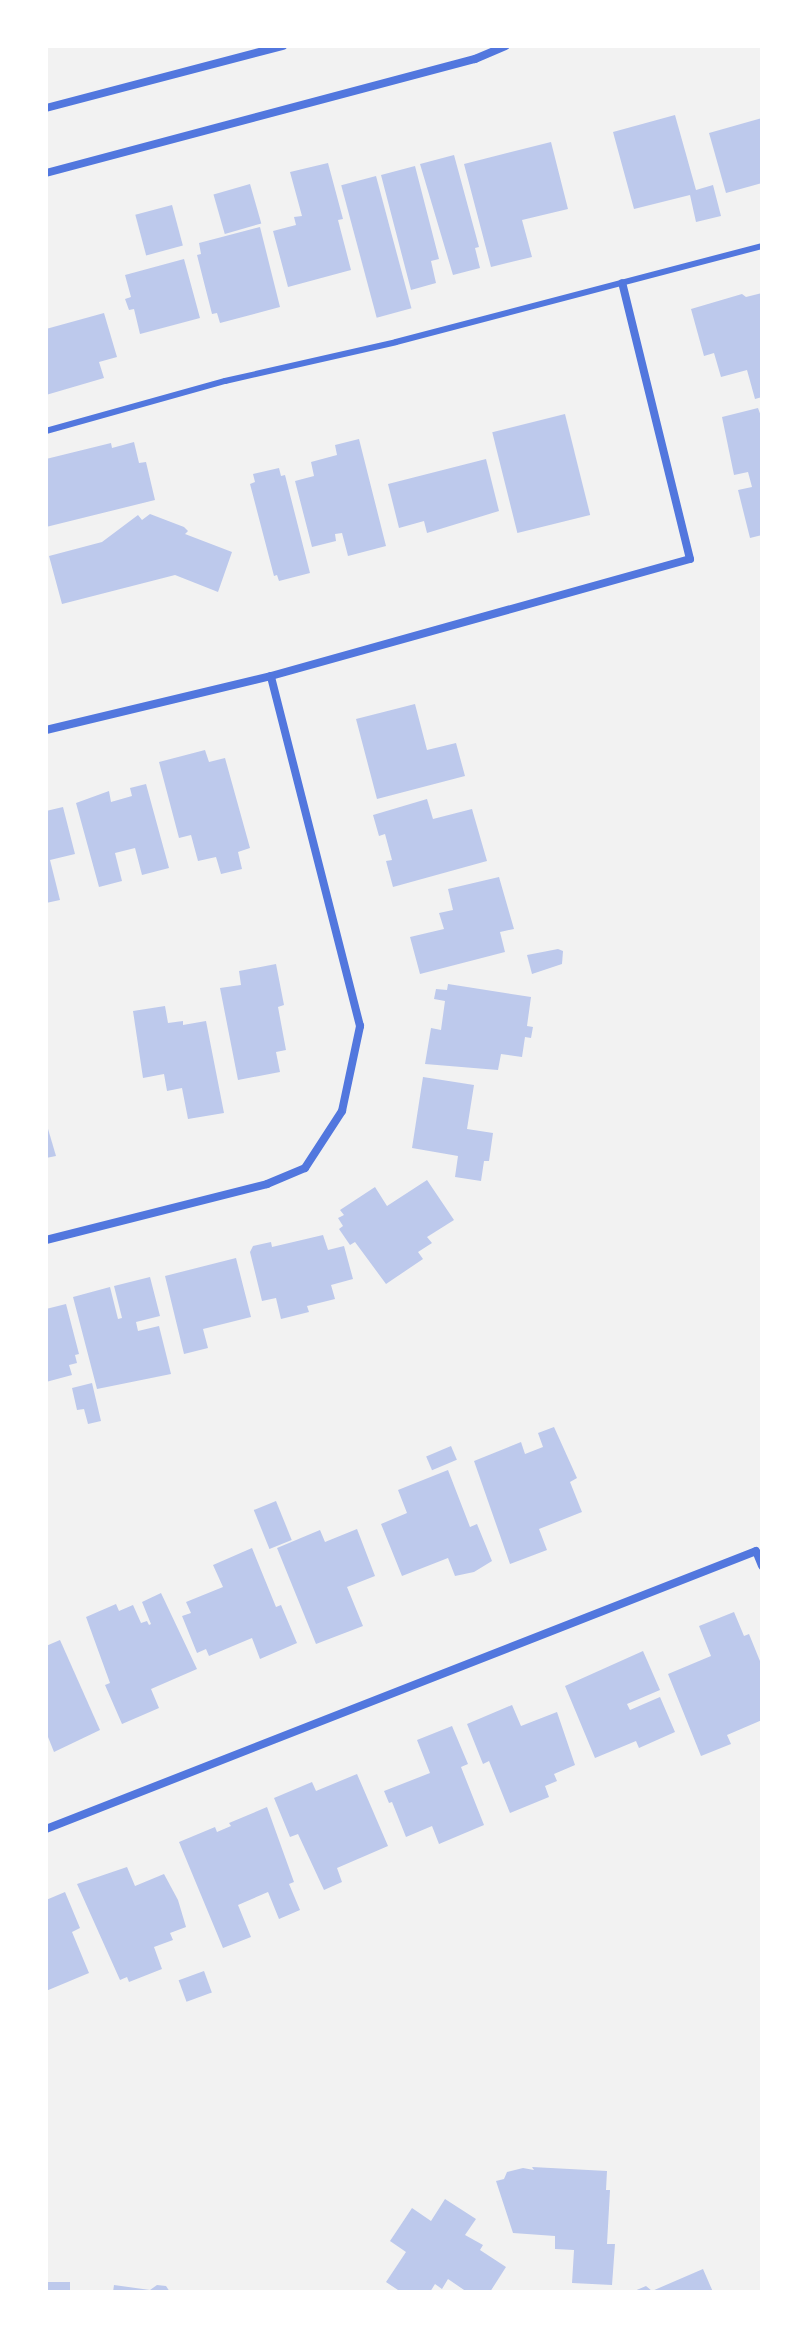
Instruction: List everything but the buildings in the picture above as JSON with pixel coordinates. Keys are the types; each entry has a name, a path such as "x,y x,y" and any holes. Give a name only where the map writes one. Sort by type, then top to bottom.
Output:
{"street":[{"path":"46,108 283,46"},
{"path":"46,173 475,59 505,46"},
{"path":"46,730 271,676 690,559 622,283"},
{"path":"46,1240 267,1184 305,1168 342,1111 360,1026 271,676"},
{"path":"46,1829 756,1551 762,1566"}],"lane":[{"path":"46,431 225,381 762,246"}]}
